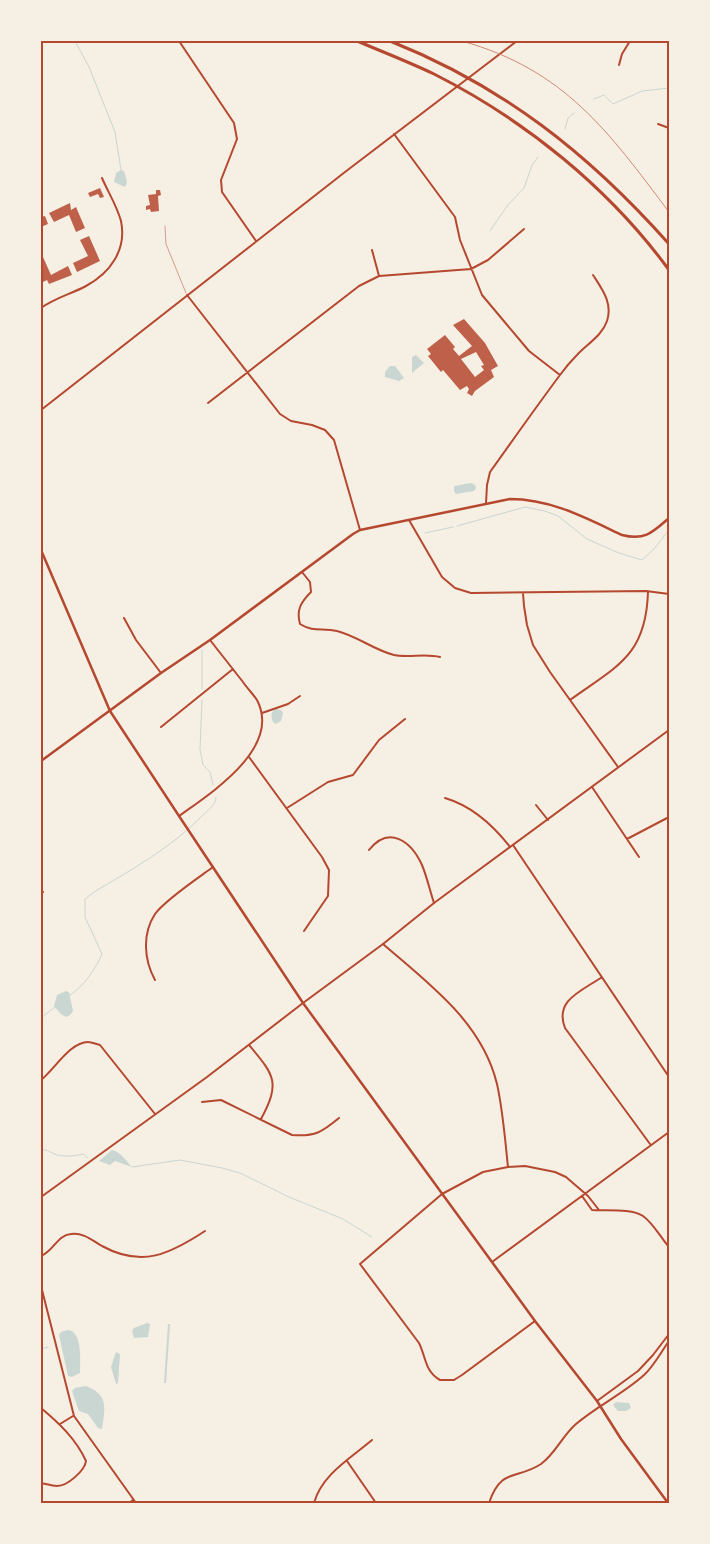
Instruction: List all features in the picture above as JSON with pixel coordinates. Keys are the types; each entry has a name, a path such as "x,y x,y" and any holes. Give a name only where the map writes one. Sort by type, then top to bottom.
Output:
{"highway":[{"path":"357,41 448,81 528,131 619,209 669,270"},
{"path":"390,41 425,56 472,81 509,102 545,127 613,184 669,244"}],"main road":[{"path":"41,761 360,530 486,503 515,499 566,509 622,535 631,537 652,533 669,518"},
{"path":"41,550 110,711 186,827 303,1003 535,1321 600,1405 621,1439 668,1503"}],"street":[{"path":"179,41 234,123 237,139 221,180 222,192 256,241"},
{"path":"41,410 443,96 517,41"},
{"path":"619,65 622,54 630,41"},
{"path":"658,124 669,128"},
{"path":"394,134 455,217 460,240 482,294 529,351 560,375"},
{"path":"41,308 50,301 90,284 106,272 117,258 121,247 122,234 120,219 102,178"},
{"path":"208,403 359,286 379,276 471,269 488,260 524,229"},
{"path":"372,250 379,276"},
{"path":"486,503 490,472 560,375 601,332 608,320 609,311 606,295 593,275"},
{"path":"187,295 280,414 291,420 312,424 325,430 334,440 360,530"},
{"path":"409,520 442,577 456,588 470,593 648,592 669,594"},
{"path":"302,572 310,582 311,592 301,602 298,616 300,624 309,629 336,630 366,642 380,651 395,655 432,655 440,657"},
{"path":"570,700 618,666 638,642 648,609 648,592"},
{"path":"523,593 527,626 533,644 550,672 618,767"},
{"path":"124,618 136,640 161,673"},
{"path":"179,816 210,795 249,757 262,729 262,713 256,699 210,640"},
{"path":"160,727 233,669"},
{"path":"262,713 288,704 300,696"},
{"path":"287,808 328,782 353,774 379,740 406,719"},
{"path":"41,1197 156,1115 383,944 434,903 668,731"},
{"path":"249,757 322,857 329,870 328,896 304,931"},
{"path":"592,787 639,857"},
{"path":"445,798 460,803 492,827 510,847"},
{"path":"536,805 548,820"},
{"path":"627,839 669,817"},
{"path":"369,850 375,843 388,837 404,841 422,865 434,903"},
{"path":"513,845 669,1077"},
{"path":"154,980 146,959 147,936 150,924 158,911 213,868"},
{"path":"383,944 439,993 467,1022 481,1044 497,1083 508,1167"},
{"path":"602,977 567,1000 562,1010 562,1019 565,1028 651,1145"},
{"path":"41,1080 68,1051 79,1044 88,1042 100,1045 156,1115"},
{"path":"249,1044 269,1069 272,1083 272,1096 261,1120"},
{"path":"202,1102 220,1100 292,1135 316,1134 340,1118"},
{"path":"492,1262 669,1132"},
{"path":"535,1321 454,1380 440,1380 427,1369 419,1343 360,1264 442,1194 483,1172 508,1167 537,1167 555,1172 566,1177 585,1193 599,1210"},
{"path":"582,1196 592,1210 638,1213 645,1217 669,1247"},
{"path":"41,1256 48,1254 58,1240 65,1235 73,1233 81,1234 115,1253 129,1257 144,1258 178,1249 205,1231"},
{"path":"41,1286 74,1416 136,1503"},
{"path":"597,1401 639,1371 669,1334"},
{"path":"489,1503 498,1484 509,1476 540,1464 553,1454 574,1426 600,1405 645,1374 669,1341"},
{"path":"619,1385 623,1390"},
{"path":"608,1393 612,1397"},
{"path":"41,1408 60,1424 86,1461 82,1472 62,1485 41,1483"},
{"path":"60,1424 74,1416"},
{"path":"314,1503 326,1480 372,1440"},
{"path":"347,1461 376,1503"},
{"path":"129,1503 133,1500"}],"lane":[{"path":"165,226 166,244 187,295"}],"shaded area":[{"path":"121,170 124,171 127,182 125,187 114,182 116,173"},
{"path":"416,355 424,363 412,373 412,357"},
{"path":"390,366 395,366 404,378 399,381 385,377 385,372"},
{"path":"471,483 475,485 474,491 456,494 454,491 454,486"},
{"path":"276,709 281,710 283,713 281,721 276,724 271,716"},
{"path":"66,991 69,992 73,1011 66,1017 54,1006 57,995"},
{"path":"112,1150 121,1155 132,1167 115,1161 110,1165 99,1161"},
{"path":"147,1323 150,1324 148,1337 134,1338 132,1331 134,1328"},
{"path":"168,1324 170,1324 166,1383 164,1383"},
{"path":"67,1330 72,1331 76,1335 80,1347 80,1373 72,1377 68,1376 59,1335"},
{"path":"116,1352 120,1354 118,1383 116,1384 111,1367"},
{"path":"86,1386 99,1394 104,1403 102,1429 98,1428 88,1414 79,1411 72,1391 75,1388"},
{"path":"616,1402 629,1403 631,1408 626,1411 618,1411 613,1405"}],"building":[{"path":"100,188 104,197 100,198 98,194 90,197 88,193"},
{"path":"156,190 160,190 161,195 158,196 159,211 151,212 150,209 146,210 146,206 150,205 148,195 156,194"},
{"path":"70,203 71,210 76,207 85,228 76,232 69,215 54,222 49,213"},
{"path":"45,216 48,224 41,227 41,217"},
{"path":"89,236 100,261 77,272 73,263 88,256 80,240"},
{"path":"43,257 51,275 68,266 72,275 49,284 47,280 43,282 41,278 41,258"},
{"path":"464,319 485,343 498,366 491,370 494,377 475,391 472,396 467,393 469,389 467,386 460,390 428,356 431,354 427,349 445,335 455,347 453,349 459,356 472,346 453,325","holes":["476,352 484,365 481,366 484,370 475,377 461,359"]}],"waterway":[{"path":"75,41 89,67 115,132 121,170"},
{"path":"594,99 604,95 613,104 642,91 669,88"},
{"path":"565,129 568,118 574,113"},
{"path":"490,231 507,206 524,188 532,165 538,157"},
{"path":"457,526 525,507 558,516 587,539 619,553 642,560 654,549 669,530"},
{"path":"425,533 453,527"},
{"path":"202,650 202,689"},
{"path":"202,700 200,749 203,765 210,772 213,785"},
{"path":"69,996 88,977 102,954 85,917 85,899 152,857 191,827 212,807 216,797"},
{"path":"41,1018 56,1006"},
{"path":"41,1150 64,1156 83,1154 88,1158"},
{"path":"132,1167 180,1160 240,1173 289,1197 343,1219 372,1237"},
{"path":"41,1349 48,1347"}],"tram line":[{"path":"462,41 498,53 557,86 604,130 669,212"}]}
